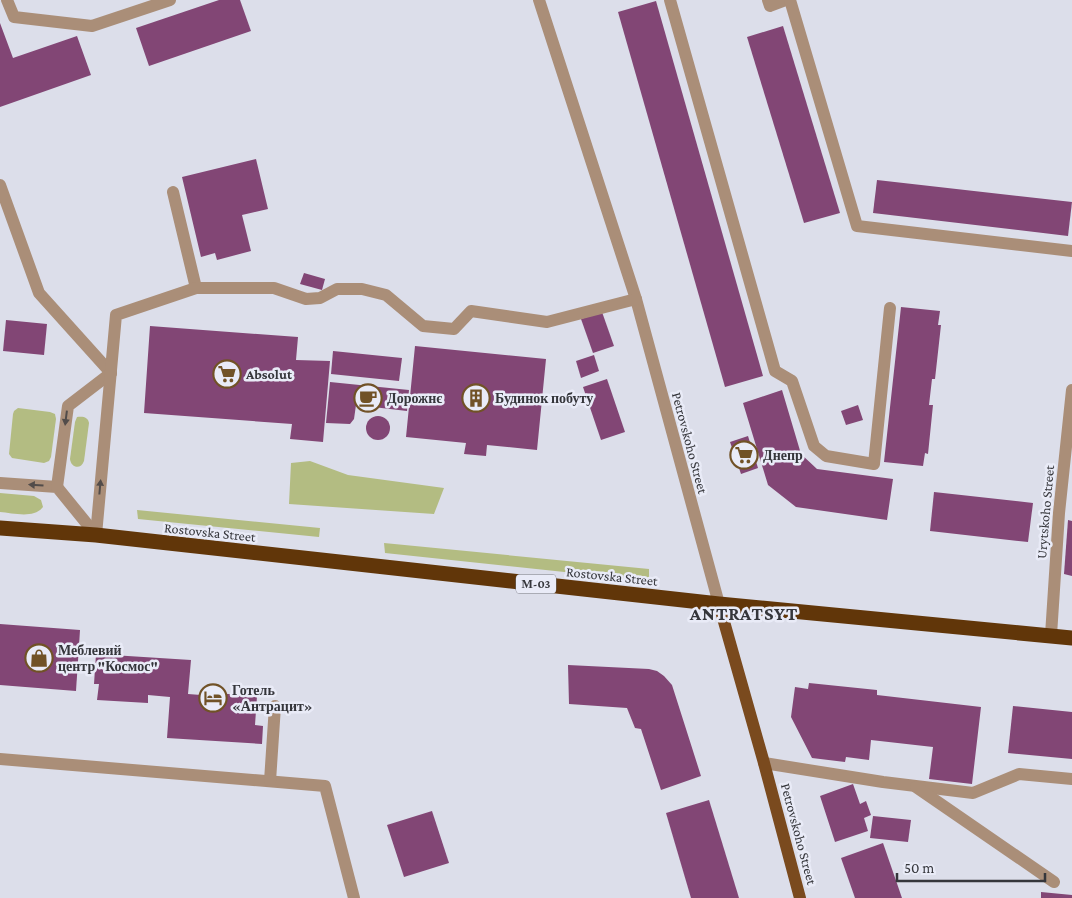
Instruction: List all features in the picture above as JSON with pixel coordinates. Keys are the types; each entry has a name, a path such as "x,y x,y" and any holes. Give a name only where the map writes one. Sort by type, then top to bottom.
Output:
{"highway":[{"name":"Rostovska Street","path":"0,528 96,535 720,604 1072,638"}],"main road":[{"name":"Petrovskoho Street","path":"720,604 800,898"}],"street":[{"path":"7,0 14,16 92,26 170,0"},
{"name":"Petrovskoho Street","path":"539,0 636,299 704,552 720,604"},
{"path":"670,0 775,371 792,381 814,446 826,456 874,464 890,308"},
{"path":"768,0 770,6 786,0"},
{"path":"790,0 857,226 1072,251"},
{"path":"0,185 39,293 111,373"},
{"path":"173,192 196,288"},
{"path":"96,535 116,315 196,288 274,288 306,299 320,298 336,289 362,289 386,295 423,326 454,329 471,311 546,322 636,299"},
{"path":"96,535 57,487 68,406 111,373"},
{"name":"Urytskoho Street","path":"1051,636 1066,514 1072,390"},
{"path":"0,483 57,487"},
{"path":"270,781 275,706"},
{"path":"0,758 325,786 354,898"},
{"path":"764,763 883,782 973,793 1019,774 1072,779"},
{"path":"914,786 1054,882"}],"green space":[{"path":"18,408 55,414 56,419 49,461 44,463 12,458 9,454 13,414"},
{"path":"77,417 85,417 89,423 84,461 79,467 74,466 70,459"},
{"path":"310,461 348,475 444,488 434,514 289,504 291,463"},
{"path":"0,493 34,496 41,500 43,507 39,511 29,514 0,512"},
{"path":"137,510 320,528 319,537 138,519"},
{"path":"384,543 649,569 649,581 385,553"}],"building":[{"path":"219,0 240,0 251,31 149,66 136,28"},
{"path":"656,1 763,376 725,387 618,12"},
{"path":"0,23 13,58 77,36 91,75 0,107"},
{"path":"783,26 840,213 804,223 747,37"},
{"path":"256,159 268,209 242,215 251,251 217,260 215,253 201,257 182,177"},
{"path":"877,180 1072,202 1068,236 873,213"},
{"path":"304,273 325,279 322,290 300,284"},
{"path":"901,307 940,311 938,325 941,325 935,379 932,379 929,405 933,405 928,454 925,453 923,466 884,462"},
{"path":"602,312 614,346 593,353 581,319"},
{"path":"6,320 47,324 44,355 3,351"},
{"name":"Absolut","path":"150,326 298,337 296,360 330,361 323,442 290,439 292,424 144,413"},
{"name":"Будинок побуту","path":"415,346 546,359 537,450 487,445 486,456 464,454 466,443 406,437"},
{"path":"333,351 402,358 399,381 331,374"},
{"path":"594,355 599,371 581,378 576,361"},
{"path":"607,379 625,432 601,440 583,387"},
{"name":"Дорожнє","path":"330,382 409,390 407,411 356,405 354,419 350,424 326,423"},
{"path":"782,390 801,454 817,469 893,479 887,520 796,507 768,485 743,403"},
{"path":"858,405 863,420 846,425 841,411"},
{"path":"378,416 387,419 390,428 387,437 378,440 369,437 366,428 369,419"},
{"name":"Днепр","path":"748,436 758,468 741,474 730,442"},
{"path":"934,492 1033,503 1028,542 930,531"},
{"path":"1068,520 1072,521 1072,576 1064,574"},
{"name":"Меблевий центр \"Космос\"","path":"0,624 80,630 76,691 0,685"},
{"name":"Готель «Антрацит»","path":"96,654 191,660 188,694 201,695 201,692 257,696 255,725 263,726 262,744 167,738 170,697 148,695 148,703 97,700 99,684 94,684"},
{"path":"568,665 649,669 657,671 664,676 672,685 701,776 661,790 641,729 635,728 627,708 569,704"},
{"path":"809,683 877,690 877,695 981,707 972,784 929,779 933,747 871,740 869,760 846,757 845,762 812,758 791,717 795,687 808,689"},
{"path":"1013,706 1072,712 1072,759 1008,753"},
{"path":"853,784 860,804 866,801 871,815 864,818 868,831 835,842 820,796"},
{"path":"709,800 739,898 691,898 666,813"},
{"path":"432,811 449,863 404,877 387,825"},
{"path":"873,816 911,820 908,842 870,838"},
{"path":"883,843 902,898 855,898 841,858"},
{"path":"1041,892 1072,895 1072,898 1041,898"}],"place":[{"name":"Absolut","path":"227,374"},
{"name":"Дорожнє","path":"368,398"},
{"name":"Будинок побуту","path":"476,398"},
{"name":"Днепр","path":"744,455"},
{"name":"Меблевий центр \"Космос\"","path":"39,658"},
{"name":"Готель «Антрацит»","path":"213,698"}],"district":[{"name":"ANTRATSYT","path":"744,613"}]}
